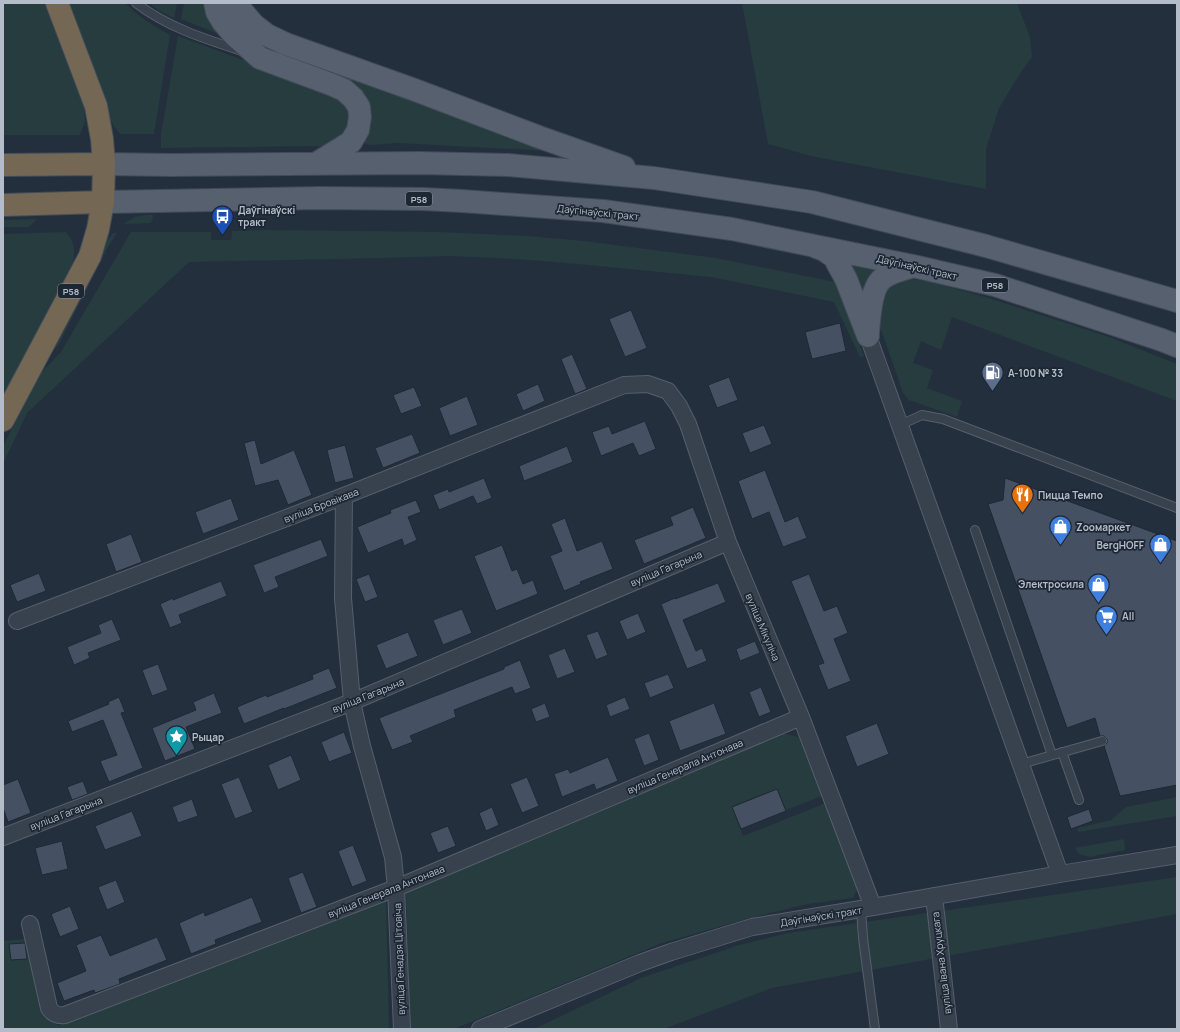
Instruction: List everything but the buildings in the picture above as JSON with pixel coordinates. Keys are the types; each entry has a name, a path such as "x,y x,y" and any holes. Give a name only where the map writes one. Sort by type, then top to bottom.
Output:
{"highway":[{"name":"Р58","path":"3,420 90,256 98,229 103,202 104,164 102,139 96,106 56,3"},
{"path":"3,165 104,164"},
{"name":"Даўгінаўскі тракт","path":"3,205 103,202"}],"main road":[{"path":"215,3 217,12 223,22 260,58 344,90 353,98 359,107 360,117 358,130 351,142 316,163"},
{"path":"235,3 254,25 267,35 286,44 654,178"},
{"path":"104,164 420,163 508,165 654,178 812,202 986,246 1177,301"},
{"name":"Даўгінаўскі тракт","path":"103,202 319,198 423,199 603,212 732,229 808,243 995,285 1177,346"},
{"path":"808,243 824,250 834,257 846,279 868,336"},
{"path":"868,336 870,308 873,296 881,280 913,266"}],"street":[{"path":"868,336 1060,874"},
{"name":"вуліца Мікуліча","path":"624,385 648,384 668,391 679,406 688,424 728,542 801,717 867,908"},
{"name":"вуліца Бровікава","path":"17,621 344,496 624,385"},
{"name":"вуліца Генадзя Цітовіча","path":"344,496 343,598 352,702 362,746 393,857 396,888 402,1029"},
{"name":"вуліца Гагарына","path":"3,837 352,702 728,542"},
{"name":"вуліца Генерала Антонава","path":"30,924 48,1008 58,1016 65,1015 396,888 801,717"},
{"name":"Даўгінаўскі тракт","path":"480,1029 640,963 752,927 1177,855"},
{"name":"вуліца Івана Хруцкага","path":"934,896 949,1029"}],"lane":[{"path":"136,3 176,28 260,58"},
{"path":"900,425 922,415 943,419 1177,508"},
{"path":"975,530 1052,755"},
{"path":"1020,764 1102,740"},
{"path":"1062,752 1080,800"},
{"path":"867,908 863,938 875,1029"}],"green space":[{"path":"3,3 45,3 84,104 85,122 80,135 3,135"},
{"path":"66,3 125,3 146,20 170,35 154,134 120,134 114,126 107,114"},
{"path":"149,3 177,3 174,18 158,10"},
{"path":"184,3 207,3 219,28 216,33 181,19"},
{"path":"742,3 1017,3 1030,37 1032,57 999,108 986,149 986,189 811,156 768,144"},
{"path":"226,8 549,151 397,143 365,144 364,139 369,117 266,50"},
{"path":"178,36 336,94 350,110 350,130 325,146 161,148 161,134"},
{"path":"153,215 150,223 123,224 135,217"},
{"path":"37,219 29,227 3,227 3,220"},
{"path":"232,231 441,232 528,236 584,241 716,258 835,282 864,356 860,357 834,302 711,277 517,259 450,256 189,262 27,413 3,464 3,446 40,374 61,352 131,232 211,232 211,240 231,240"},
{"path":"66,232 74,246 73,263 3,400 3,234"},
{"path":"113,233 117,233 109,245 59,344 46,360 104,244"},
{"path":"845,257 887,268 865,304"},
{"path":"899,277 931,282 992,299 1109,337 1177,364 1177,401 952,317 941,350 921,341 913,363 933,370 927,388 962,401 957,417 909,400 903,393 874,309 874,302"},
{"path":"778,732 802,738 822,796 786,810 777,789 732,806 743,836 826,803 858,888 853,898 808,904 750,918 662,943 454,1029 410,1029 406,892"},
{"path":"1177,797 1177,816 1078,832 1078,828 1111,820 1126,807"},
{"path":"1124,839 1125,850 1089,857 1079,854 1075,848"},
{"path":"1177,877 1177,914 772,988 664,1029 534,1029 641,978 739,945 788,933"},
{"path":"386,899 389,1029 3,1029 3,941 36,938 35,975 47,1018 58,1025"}],"place":[{"name":"Даўгінаўскі тракт","path":"223,236"},
{"name":"А-100 № 33","path":"992,392"},
{"name":"Пицца Темпо","path":"1023,514"},
{"name":"Zooмаркет","path":"1060,546"},
{"name":"BergHOFF","path":"1160,564"},
{"name":"Электросила","path":"1099,604"},
{"name":"All","path":"1106,636"},
{"name":"Рыцар","path":"176,756"}]}
